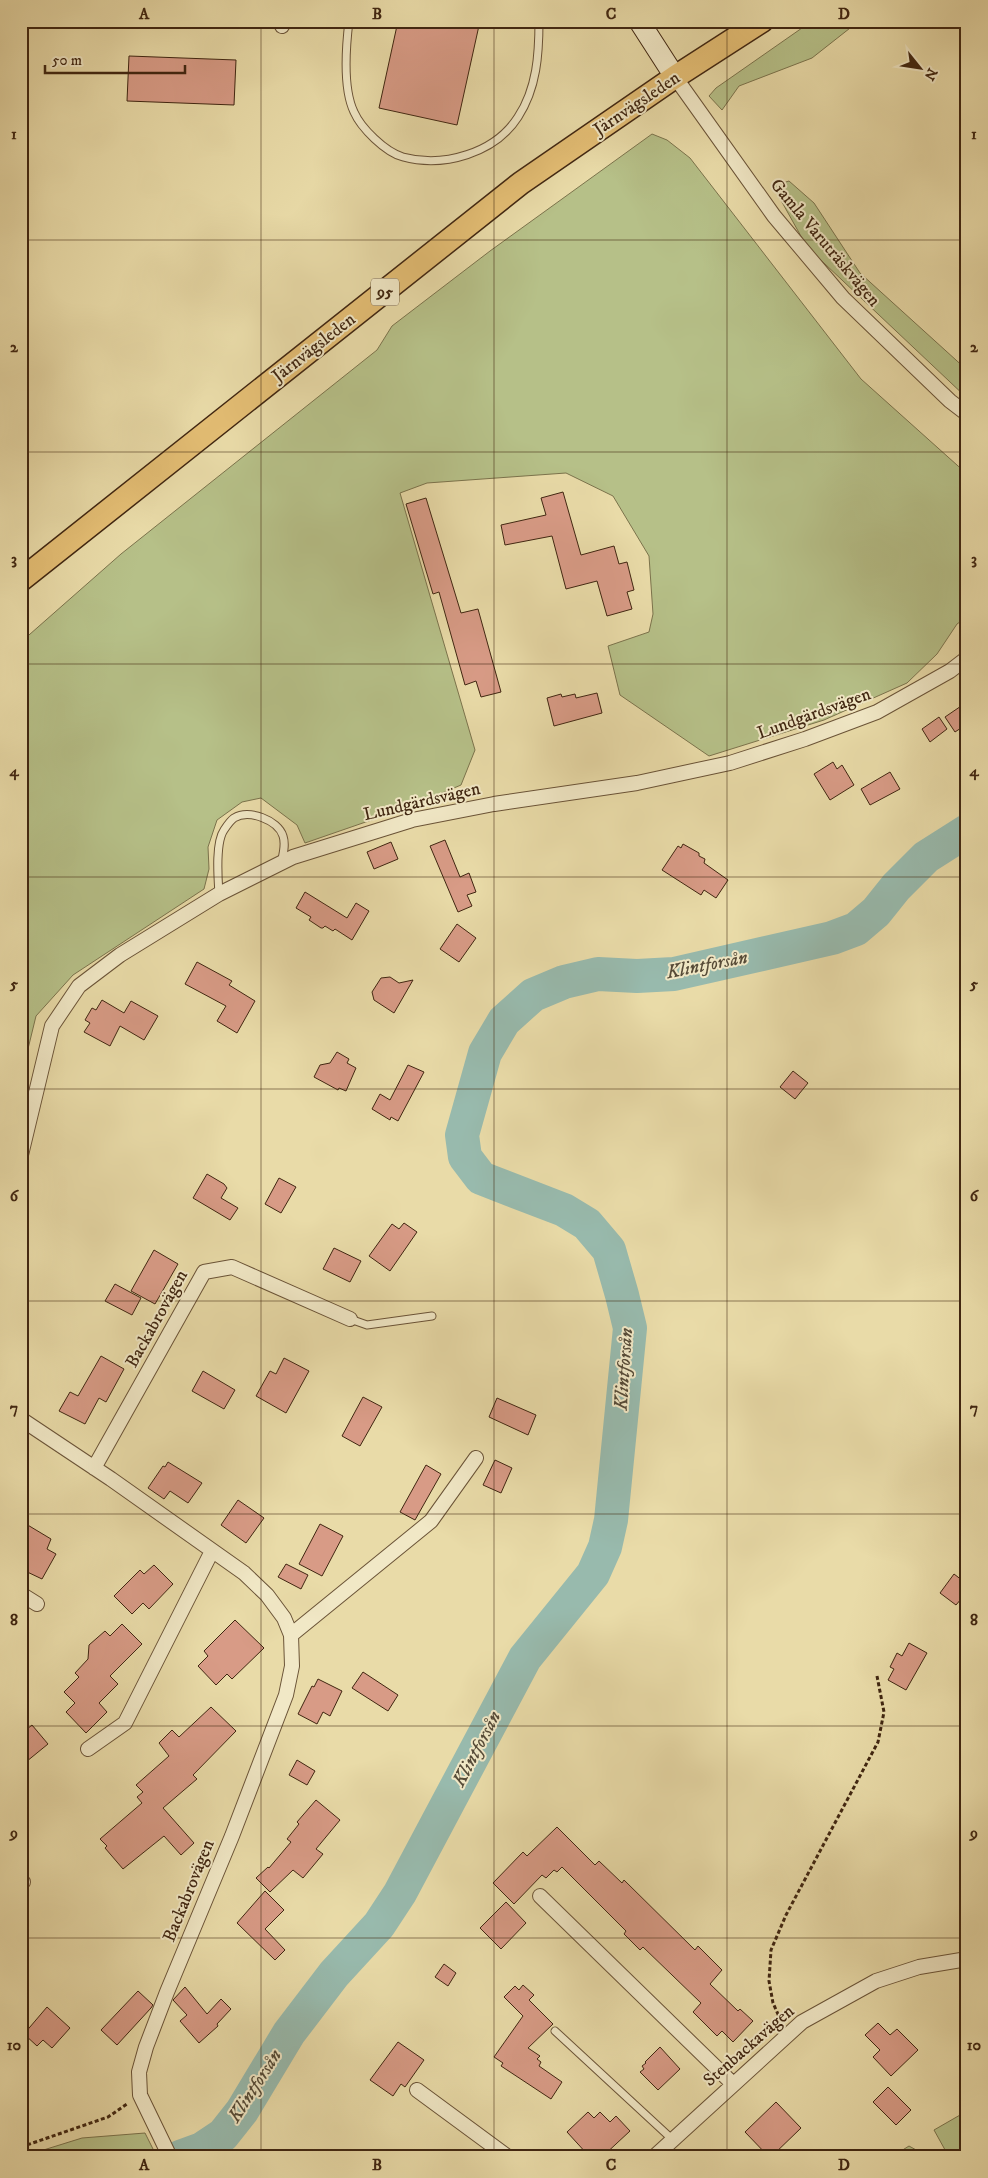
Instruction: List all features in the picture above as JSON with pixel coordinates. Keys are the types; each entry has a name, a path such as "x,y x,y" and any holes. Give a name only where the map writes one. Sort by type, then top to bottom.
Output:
{"main road":[{"name":"Järnvägsleden","path":"21,580 521,183 676,77 762,21"}],"street":[{"path":"639,21 676,77"},
{"name":"Gamla Varuträskvägen","path":"676,77 774,216 843,298 950,401 967,414"},
{"name":"Lundgärdsvägen","path":"21,1155 52,1026 79,986 120,955 219,894 293,857 412,820 494,804 637,784 730,763 805,740 877,712 950,671 967,658"},
{"name":"Backabrovägen","path":"94,1468 204,1272 232,1267 350,1319"},
{"name":"Backabrovägen","path":"24,1426 94,1468 244,1573 266,1595 284,1618 291,1635 292,1666 286,1695 232,1836 146,2047 139,2072 140,2095 170,2157"},
{"path":"291,1635 430,1521 476,1458"},
{"path":"88,1750 124,1724 212,1551"},
{"path":"21,1594 37,1604"},
{"path":"540,1896 734,2084"},
{"name":"Stenbackavägen","path":"654,2157 802,2022 876,1981 919,1967 967,1959"},
{"path":"417,2090 508,2157"}],"lane":[{"path":"348,21 345,59 353,111 364,129 381,144 402,157 432,161 455,158 481,149 502,135 518,117 532,88 539,57 539,21"},
{"path":"219,894 219,848 223,831 234,818 248,815 263,818 274,824 283,836 285,850 281,863"},
{"path":"350,1319 367,1325 432,1316"},
{"path":"555,2031 673,2140"}],"path":[{"path":"788,2035 773,2003 769,1981 771,1950 786,1915 878,1742 884,1712 877,1676"},
{"path":"21,2147 108,2117 140,2095"}],"green space":[{"path":"812,21 859,21 812,58 739,86 722,110 709,96 716,88"},
{"path":"652,134 667,140 690,158 861,379 967,474 967,617 957,624 937,654 907,683 824,720 709,756 620,695 608,646 649,632 653,614 649,556 613,496 566,473 427,483 400,493 475,750 461,785 409,807 305,843 297,825 261,798 242,802 217,820 208,847 209,869 204,889 73,975 36,1016 27,1053 21,1055 21,642 121,554 377,350 392,326 490,251"},
{"path":"789,181 814,203 860,273 967,370 967,398 807,247 773,186"},
{"path":"967,2111 967,2157 949,2157 934,2130"},
{"path":"145,2133 157,2157 21,2157 82,2138"},
{"path":"909,2146 918,2151 920,2157 893,2156"}],"building":[{"path":"398,21 480,21 457,125 379,108"},
{"path":"129,56 236,60 234,105 127,101"},
{"path":"563,492 581,555 614,546 619,564 627,562 634,590 627,592 632,609 607,616 597,581 566,589 552,536 505,545 501,525 546,515 541,498"},
{"path":"426,498 461,613 478,609 501,692 481,697 476,681 465,685 439,592 433,594 406,504"},
{"path":"597,693 602,713 554,726 547,698 561,694 562,697 575,694 576,698"},
{"path":"967,702 967,724 955,732 945,717"},
{"path":"939,717 947,729 930,742 922,729"},
{"path":"833,762 837,769 842,765 854,785 830,800 814,774"},
{"path":"890,772 900,789 870,805 861,789"},
{"path":"445,840 460,877 469,873 476,892 467,895 472,906 458,912 430,846"},
{"path":"391,842 398,859 374,869 367,852"},
{"path":"683,844 699,853 699,856 705,859 704,863 728,880 716,898 704,890 701,895 662,870 678,846 681,848"},
{"path":"305,892 347,918 356,903 369,911 352,940 335,929 333,931 325,926 321,928 309,920 311,917 296,908"},
{"path":"457,924 476,938 459,962 440,949"},
{"path":"197,962 232,981 229,985 255,1001 237,1033 217,1021 226,1006 185,984"},
{"path":"390,977 399,983 413,980 394,1013 374,1000 372,992 381,978"},
{"path":"102,1000 124,1013 131,1001 158,1016 144,1040 120,1026 110,1046 84,1032 90,1023 85,1020 92,1008 96,1010"},
{"path":"337,1052 349,1059 347,1063 356,1068 346,1091 339,1088 338,1090 314,1077 320,1065 330,1063"},
{"path":"408,1065 424,1072 398,1121 391,1117 390,1120 372,1109 380,1094 390,1100"},
{"path":"793,1071 808,1083 795,1099 780,1087"},
{"path":"207,1174 224,1184 227,1188 221,1198 238,1208 230,1220 193,1198"},
{"path":"279,1178 296,1187 281,1213 265,1204"},
{"path":"404,1223 417,1232 390,1271 369,1256 392,1224 399,1229"},
{"path":"334,1248 361,1261 350,1282 323,1269"},
{"path":"154,1250 178,1264 155,1304 131,1291"},
{"path":"115,1284 141,1298 132,1315 105,1301"},
{"path":"101,1356 124,1369 106,1402 99,1398 85,1424 59,1411 70,1392 78,1396"},
{"path":"284,1358 309,1371 286,1413 256,1396 270,1371 276,1374"},
{"path":"203,1371 235,1390 224,1409 192,1391"},
{"path":"363,1397 382,1407 360,1446 342,1436"},
{"path":"497,1398 536,1415 528,1435 489,1417"},
{"path":"495,1460 512,1468 501,1493 483,1485"},
{"path":"168,1462 202,1483 188,1503 170,1491 164,1499 148,1488 163,1466 165,1467"},
{"path":"426,1465 441,1474 415,1520 400,1512"},
{"path":"238,1500 264,1518 246,1543 221,1525"},
{"path":"21,1521 51,1539 47,1549 56,1554 42,1579 21,1569"},
{"path":"320,1524 343,1536 322,1576 299,1564"},
{"path":"286,1564 308,1575 301,1589 278,1577"},
{"path":"154,1565 173,1584 149,1609 143,1603 132,1614 114,1596 140,1570 144,1574"},
{"path":"954,1574 967,1584 967,1592 956,1605 940,1593"},
{"path":"235,1620 264,1648 232,1679 227,1674 216,1685 198,1666 208,1656 204,1651"},
{"path":"122,1624 142,1644 110,1676 118,1684 99,1703 107,1712 86,1733 66,1712 75,1703 64,1692 79,1677 75,1673 88,1659 89,1645 105,1631 110,1636"},
{"path":"909,1643 927,1653 906,1690 888,1680 894,1669 890,1667 897,1653 902,1656"},
{"path":"363,1672 398,1695 388,1711 352,1688"},
{"path":"318,1679 342,1691 330,1716 323,1712 317,1724 298,1714 312,1686 314,1687"},
{"path":"211,1707 236,1731 193,1775 197,1779 163,1808 194,1843 181,1855 164,1836 123,1869 105,1848 107,1846 100,1839 142,1803 137,1797 143,1792 136,1785 169,1756 159,1743 172,1730 179,1737"},
{"path":"32,1725 48,1744 21,1766 21,1734"},
{"path":"297,1760 315,1771 307,1785 289,1775"},
{"path":"316,1800 340,1820 316,1849 323,1854 303,1878 293,1870 270,1892 256,1878 269,1868 291,1842 287,1839 299,1824 297,1822"},
{"path":"557,1827 595,1865 599,1861 622,1883 624,1880 695,1950 698,1946 722,1970 710,1984 738,2011 740,2009 753,2021 733,2042 722,2031 717,2036 693,2012 701,2003 643,1947 640,1950 624,1934 626,1931 562,1867 557,1872 554,1870 546,1878 542,1875 514,1904 493,1883 523,1852 527,1856"},
{"path":"265,1891 284,1910 265,1929 285,1950 275,1960 237,1923"},
{"path":"506,1902 526,1923 501,1949 480,1928"},
{"path":"444,1964 456,1973 448,1986 435,1977"},
{"path":"523,1985 534,1995 529,2000 553,2024 528,2048 540,2056 537,2059 541,2062 539,2066 562,2082 551,2099 501,2066 503,2063 494,2057 523,2016 504,1997 515,1986 519,1990"},
{"path":"185,1987 207,2014 221,1999 231,2009 217,2024 218,2026 199,2043 180,2021 187,2015 173,2000"},
{"path":"138,1991 153,2005 117,2045 101,2030"},
{"path":"47,2007 70,2028 52,2048 43,2040 37,2046 24,2034"},
{"path":"878,2023 890,2035 897,2029 918,2050 891,2076 873,2057 880,2050 865,2035"},
{"path":"398,2042 424,2060 405,2087 401,2084 393,2096 370,2080"},
{"path":"660,2047 680,2069 658,2090 640,2072 644,2069 642,2066 645,2062"},
{"path":"888,2087 911,2110 896,2125 873,2102"},
{"path":"776,2102 801,2128 769,2157 745,2132"},
{"path":"588,2112 594,2118 600,2112 610,2122 616,2116 630,2131 602,2157 594,2150 588,2155 567,2132"}],"waterway":[{"name":"Klintforsån","path":"180,2157 202,2149 223,2135 242,2111 289,2033 334,1974 379,1925 400,1893 525,1658 593,1574 605,1547 611,1520 630,1328 622,1295 609,1250 587,1224 564,1210 481,1178 465,1157 462,1135 485,1053 504,1021 533,995 564,982 598,974 637,976 674,974 832,938 856,929 876,912 896,887 926,857 967,831"}]}
